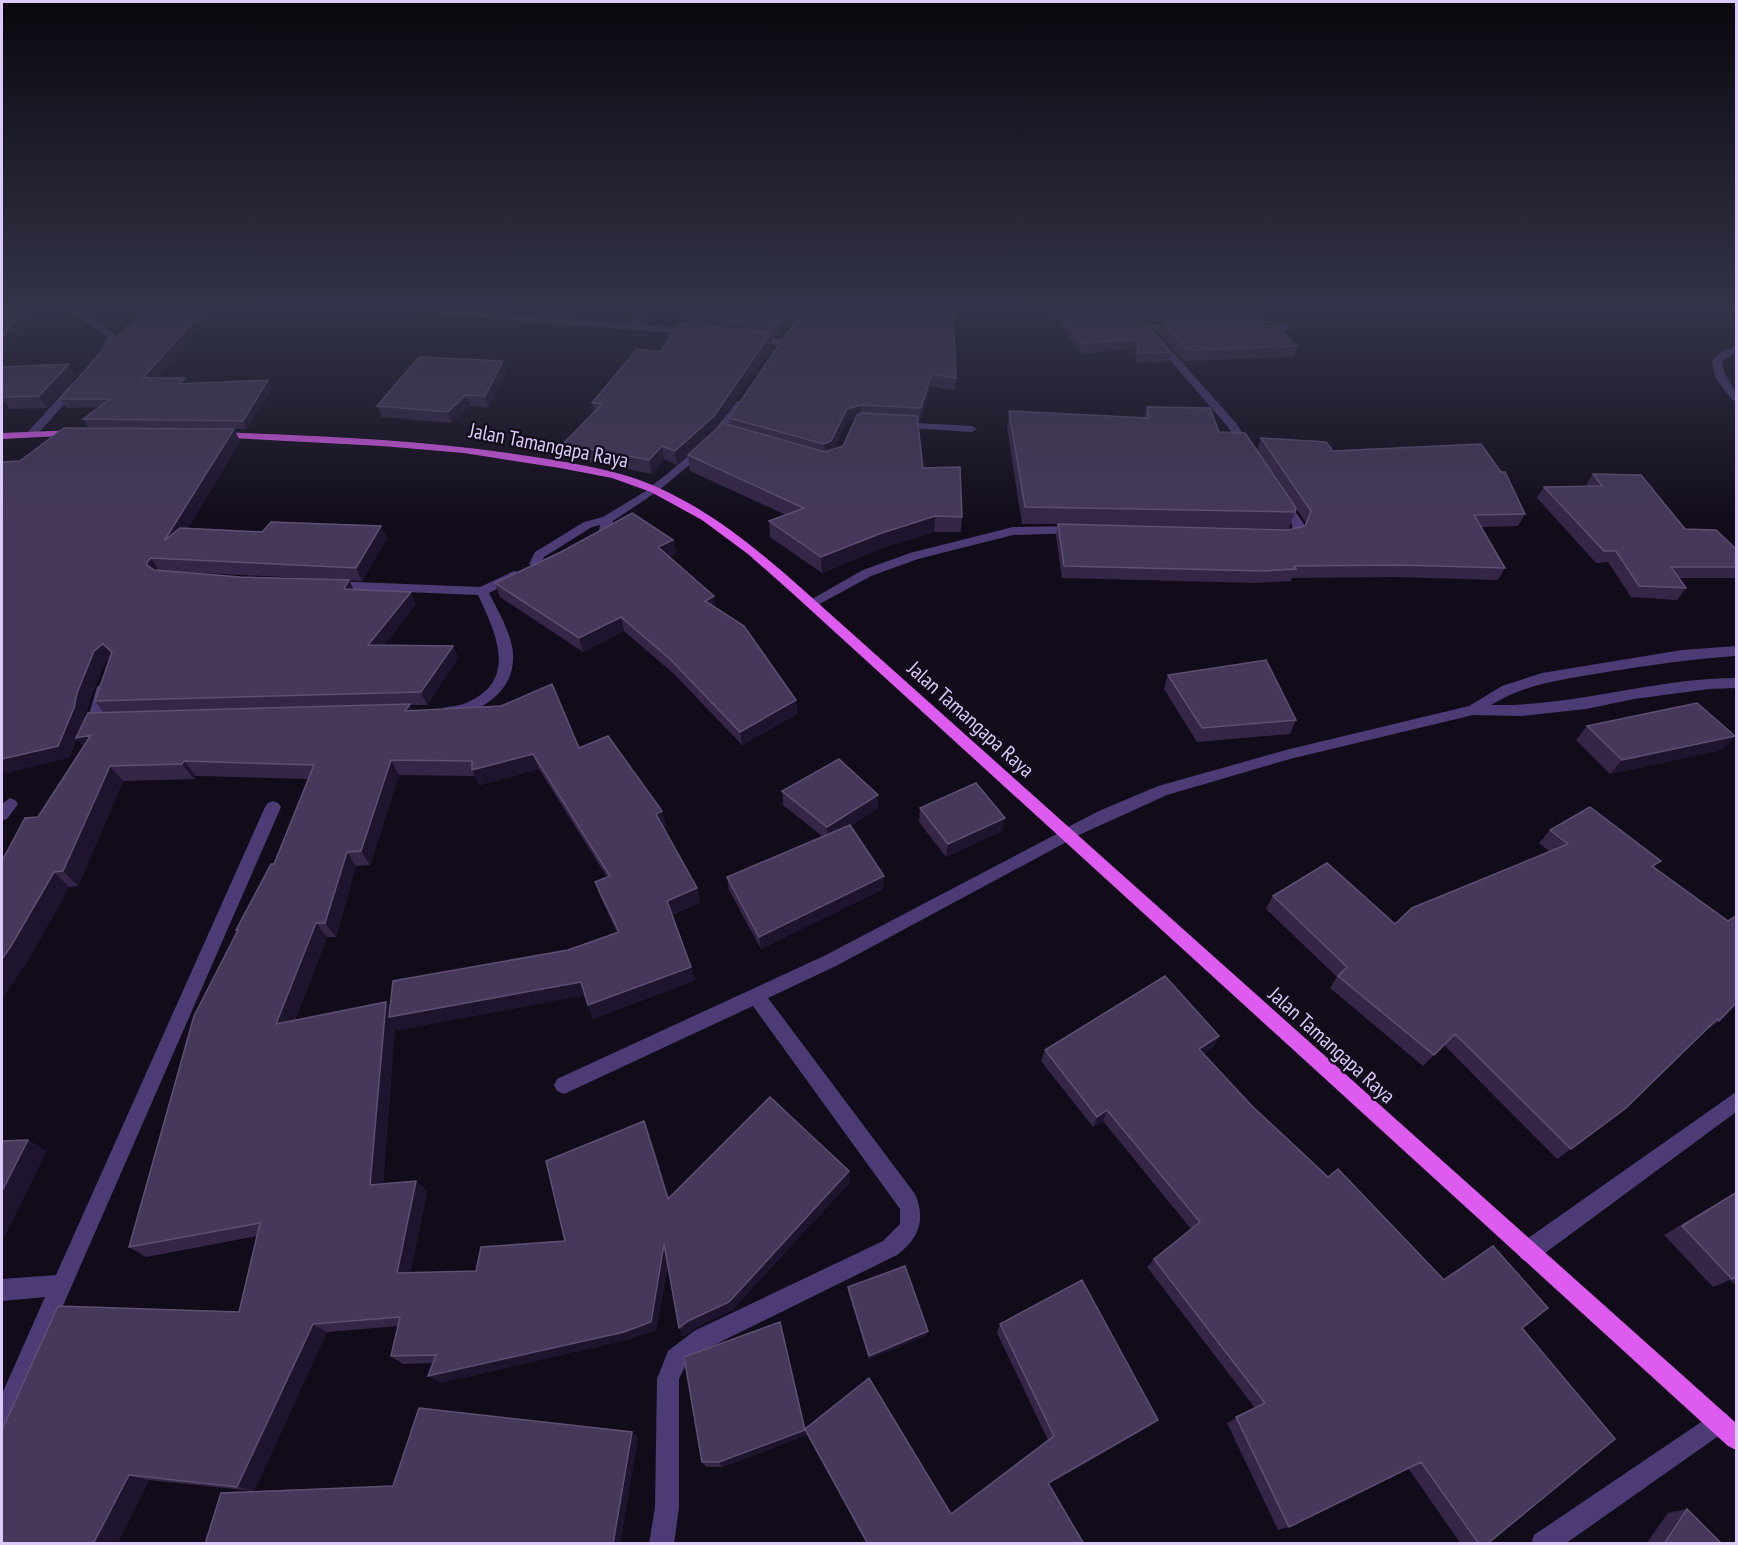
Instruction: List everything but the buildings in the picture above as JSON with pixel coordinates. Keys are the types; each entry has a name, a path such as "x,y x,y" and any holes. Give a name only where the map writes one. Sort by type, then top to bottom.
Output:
{"main road":[{"path":"2,436 88,433"},
{"name":"Jalan Tamangapa Raya","path":"198,434 411,443 496,452 579,468 654,489 716,523 745,544 811,603 1728,1430"}],"street":[{"path":"32,434 82,378"},
{"path":"1191,378 1232,425 1252,455"},
{"path":"1721,378 1737,398"},
{"path":"535,564 539,555 588,524 607,520 677,474 726,434 745,396"},
{"path":"889,424 972,429"},
{"path":"1274,535 1291,535 1298,530 1298,524 1278,495"},
{"path":"578,549 605,533 607,520"},
{"path":"811,603 889,564 1000,533 1032,529 1091,531"},
{"path":"323,585 482,591 535,564 552,562"},
{"path":"433,712 456,711 480,703 500,683 506,653 492,610 482,591"},
{"path":"1473,710 1507,689 1542,678 1682,655 1737,651"},
{"path":"109,675 92,726 123,720"},
{"path":"564,1085 830,961 1104,815 1163,790 1290,753 1473,710 1521,711 1586,704 1634,694 1709,684 1737,683"},
{"path":"2,1419 273,807"},
{"path":"661,1544 667,1507 668,1379 671,1364 680,1352 702,1339 890,1248 904,1238 911,1229 912,1214 908,1201 756,996"},
{"path":"1529,1251 1737,1101"},
{"path":"2,1290 62,1285"},
{"path":"1543,1544 1728,1430"}]}
